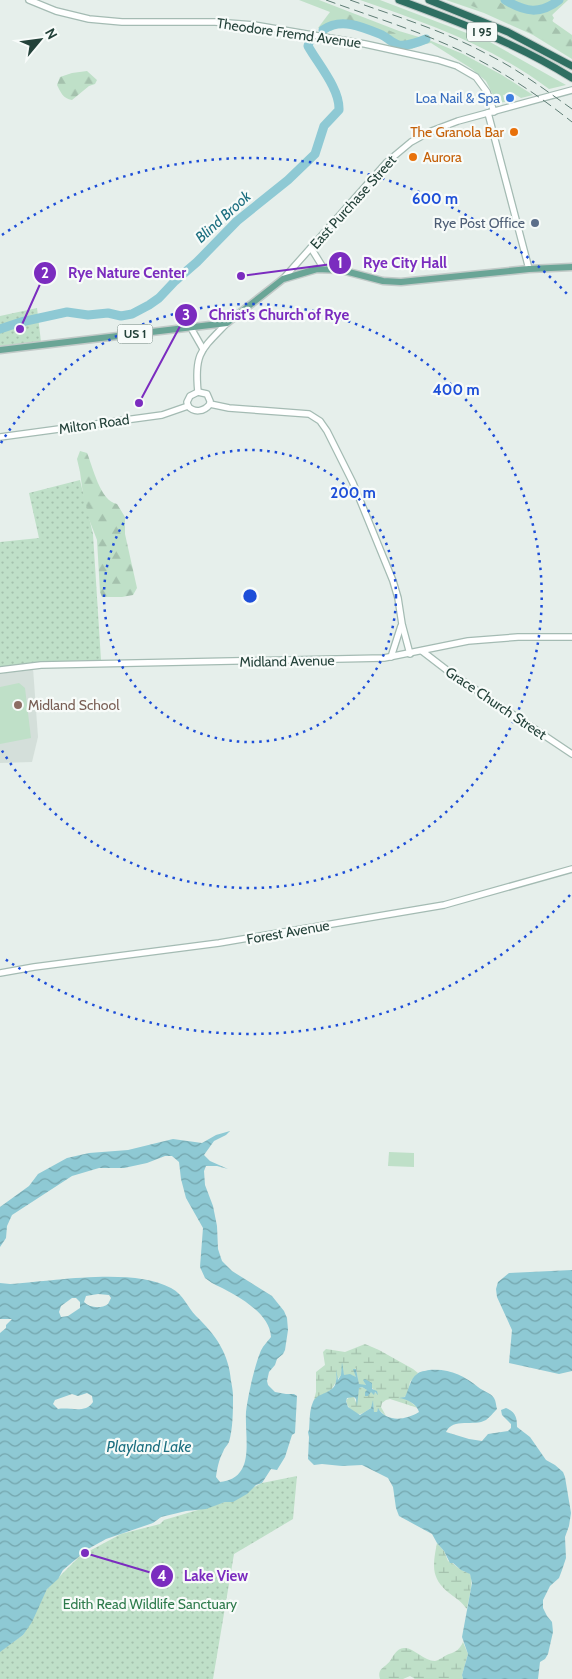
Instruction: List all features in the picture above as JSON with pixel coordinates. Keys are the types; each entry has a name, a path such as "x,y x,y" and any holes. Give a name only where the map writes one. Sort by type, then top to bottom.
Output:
{"highway":[{"name":"I 95","path":"399,0 489,34 521,49 572,78"},
{"name":"I 95","path":"429,0 508,32 569,64"}],"main road":[{"path":"227,323 283,279 302,272 324,269 341,270 383,281 401,282 529,269 572,267"},
{"name":"US 1","path":"0,350 227,323"}],"street":[{"name":"Theodore Fremd Avenue","path":"30,0 56,10 89,19 111,22 215,22 254,25 364,44 457,66 476,77 487,92 529,269"},
{"name":"East Purchase Street","path":"283,279 387,162 419,137 458,121 572,90"},
{"path":"311,248 324,269"},
{"path":"198,392 196,366 198,360 203,349 227,323"},
{"path":"191,328 203,349"},
{"path":"198,392 207,394 210,404 206,409 194,411 188,406 187,402 190,396 198,392"},
{"path":"210,404 222,408 309,414 320,421 347,470 396,590 410,654"},
{"name":"Milton Road","path":"0,437 162,415 188,406"},
{"path":"391,657 402,624"},
{"name":"Midland Avenue","path":"0,670 41,665 391,657 468,641 518,637 572,637"},
{"name":"Grace Church Street","path":"422,651 448,671 572,754"},
{"name":"Forest Avenue","path":"0,973 219,944 444,905 572,869"}],"shaded area":[{"name":"Midland School","path":"33,668 38,737 32,762 0,763 0,674"}],"green space":[{"path":"299,0 319,0 399,31 429,40 463,54 502,75 533,95 521,98 513,93 503,95 505,102 497,103 486,81 472,69 431,43 415,46 412,49 387,44 385,39 354,27 341,26 331,31 325,31 318,28 330,12"},
{"path":"360,0 380,0 490,42 566,85 549,89 505,60 482,48 434,27"},
{"path":"446,0 568,0 552,15 554,18 552,21 572,35 572,59 533,35 484,13"},
{"path":"456,0 495,0 524,15 536,18 553,10 552,21 556,28 572,38 572,54 493,14"},
{"path":"341,11 410,39 412,46 392,44 383,37 343,24 328,29 324,28"},
{"path":"87,71 97,80 95,84 89,86 72,100 64,96 57,85 60,77"},
{"path":"37,308 41,342 0,346 0,316"},
{"path":"80,451 87,453 106,497 111,502 117,504 125,517 125,534 137,588 133,595 102,597 100,592 97,540 85,509 77,459"},
{"path":"80,480 93,534 101,660 40,662 0,669 0,542 39,538 29,493"},
{"path":"19,683 25,688 31,738 0,744 0,687"},
{"path":"389,1152 414,1153 414,1167 388,1166"},
{"path":"365,1344 418,1373 410,1382 407,1395 403,1398 418,1408 390,1399 382,1403 381,1407 386,1416 378,1409 377,1412 374,1412 373,1402 371,1408 357,1414 349,1408 346,1400 354,1397 356,1403 359,1388 362,1387 377,1393 364,1380 366,1385 359,1385 355,1368 356,1377 344,1375 342,1368 341,1375 337,1380 336,1373 336,1382 331,1390 314,1400 316,1372 325,1365 323,1352 326,1349 345,1352"},
{"name":"Edith Read Wildlife Sanctuary","path":"297,1476 293,1519 234,1554 213,1679 0,1679 0,1651 23,1635 47,1589 80,1556 121,1534 160,1524 164,1520 225,1502 262,1483"},
{"path":"437,1543 444,1551 448,1561 471,1576 467,1609 437,1579 434,1560"},
{"path":"463,1642 468,1654 462,1675 463,1679 415,1679 410,1676 403,1679 380,1679 381,1670 399,1650 407,1648 427,1659 435,1661 456,1651"}],"water":[{"name":"Playland Lake","path":"230,1131 214,1141 204,1155 210,1161 228,1169 206,1166 204,1171 205,1185 213,1206 217,1226 218,1249 222,1261 232,1271 272,1296 287,1318 288,1330 285,1350 269,1372 267,1381 268,1385 275,1392 297,1396 295,1433 292,1435 285,1457 277,1470 271,1469 262,1483 256,1485 247,1494 233,1502 225,1502 206,1509 186,1511 161,1517 153,1523 106,1539 88,1549 63,1570 58,1579 47,1589 32,1622 23,1635 0,1652 0,1333 12,1319 0,1319 0,1283 10,1284 93,1277 136,1278 155,1282 171,1288 179,1294 210,1330 228,1362 230,1371 233,1414 229,1442 224,1449 216,1477 220,1482 235,1477 244,1464 247,1450 246,1412 250,1390 260,1353 271,1337 269,1328 257,1311 249,1304 205,1278 200,1267 203,1228 186,1198 179,1162 172,1156 165,1156 147,1163 124,1168 99,1168 72,1176 12,1215 7,1226 6,1238 0,1247 0,1207 29,1186 38,1174 67,1158 89,1153 128,1150 173,1139 202,1143 216,1135","holes":["109,1295 111,1298 108,1304 96,1307 89,1306 84,1302 86,1296","72,1298 76,1298 80,1302 80,1308 68,1316 61,1317 59,1312 61,1306","87,1393 92,1396 93,1402 90,1406 82,1409 58,1409 53,1404 55,1400 72,1394 78,1396"]},
{"path":"572,1270 572,1371 559,1374 509,1363 512,1330 497,1297 496,1289 498,1282 509,1273"},
{"path":"342,1362 344,1375 350,1374 356,1377 353,1369 356,1369 359,1384 366,1385 363,1380 365,1379 372,1383 372,1389 377,1391 378,1395 375,1392 374,1395 371,1392 368,1396 365,1396 367,1390 362,1387 359,1388 357,1407 354,1397 347,1398 348,1407 360,1415 371,1408 373,1400 374,1412 377,1412 378,1408 386,1416 397,1419 414,1415 419,1412 414,1404 399,1398 405,1397 411,1381 417,1374 429,1370 443,1370 461,1376 493,1396 497,1409 486,1420 476,1423 459,1423 449,1427 446,1432 482,1441 488,1434 508,1431 511,1428 511,1424 502,1415 501,1410 506,1408 514,1413 517,1427 530,1437 546,1460 563,1472 571,1513 565,1537 566,1558 559,1578 550,1586 543,1600 543,1608 552,1622 553,1632 548,1654 540,1662 538,1679 463,1679 462,1675 468,1654 462,1637 472,1583 470,1574 450,1563 432,1534 399,1516 393,1487 388,1478 362,1465 314,1465 308,1459 308,1432 313,1402 318,1396 333,1388 335,1385 336,1369 338,1380 341,1375"}],"waterway":[{"name":"Blind Brook","path":"505,0 519,7 532,10 545,8 559,0"},
{"name":"Blind Brook","path":"323,30 337,24 352,25 382,35 399,45 426,39"},
{"name":"Blind Brook","path":"0,329 21,322 67,312 88,315 108,313 121,316 132,314 159,298 237,221 288,180 315,154 324,126 339,110 332,85 308,46 309,43"}],"railway":[{"path":"326,0 459,50 489,65 572,122"},
{"path":"350,0 418,24 469,45 519,72 572,109"}],"place":[{"name":"Loa Nail & Spa","path":"510,98"},
{"name":"The Granola Bar","path":"514,132"},
{"name":"Aurora","path":"413,157"},
{"name":"Rye Post Office","path":"535,223"},
{"name":"Rye City Hall","path":"241,276"},
{"name":"Rye Nature Center","path":"20,329"},
{"name":"Christ's Church of Rye","path":"139,403"},
{"name":"Midland School","path":"18,705"},
{"name":"Lake View","path":"85,1553"}]}
